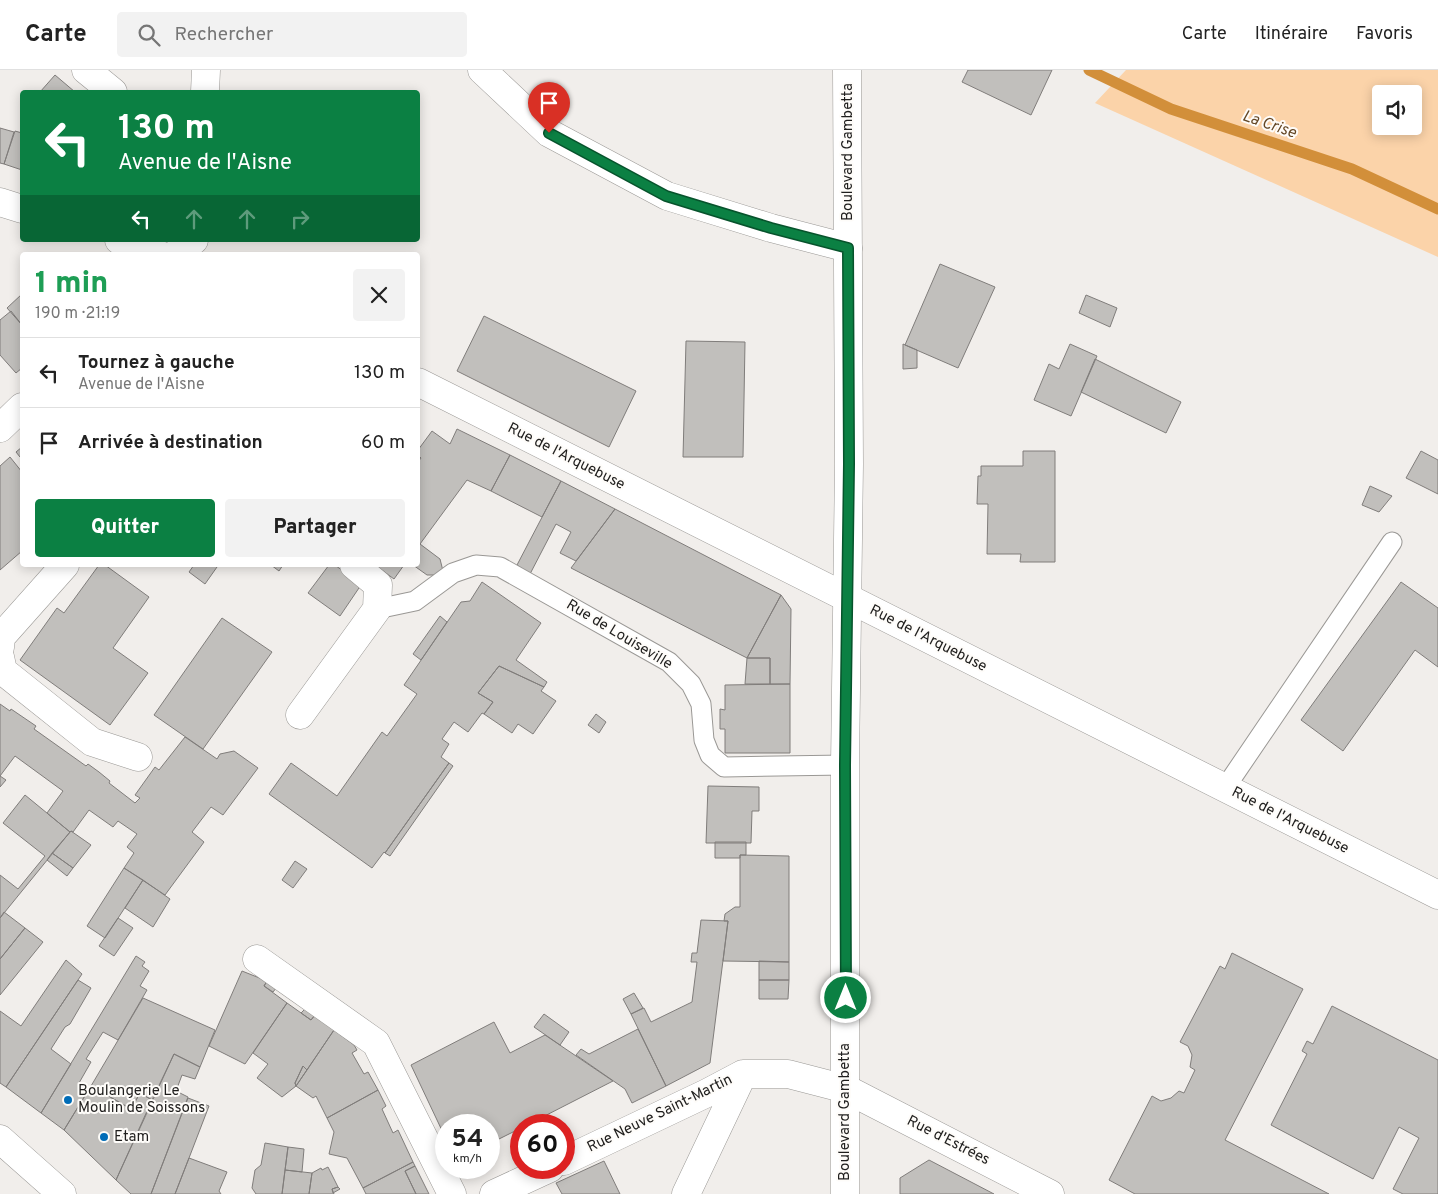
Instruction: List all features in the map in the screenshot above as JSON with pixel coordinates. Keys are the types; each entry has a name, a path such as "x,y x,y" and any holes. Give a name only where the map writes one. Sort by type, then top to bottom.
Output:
{"street":[{"path":"86,70 111,90"},
{"path":"205,90 206,70"},
{"path":"482,70 549,133 666,196 771,228 848,248"},
{"name":"Boulevard Gambetta","path":"845,1194 845,765 849,464 847,70"},
{"path":"0,202 20,208"},
{"path":"124,242 152,252"},
{"path":"178,252 191,242"},
{"name":"Rue de l'Arquebuse","path":"422,393 846,597 1438,895"},
{"path":"0,647 1,637 63,567"},
{"path":"300,715 377,608 378,585 356,567"},
{"path":"0,657 3,672 92,742 138,757"},
{"path":"257,959 376,1043 452,1194"},
{"path":"686,1194 742,1074"},
{"name":"Rue Neuve Saint-Martin","path":"575,1156 707,1093 742,1074 788,1074 846,1089"},
{"name":"Rue d'Estrées","path":"846,1089 1050,1194"},
{"path":"0,1139 62,1194"},
{"path":"494,1194 526,1179"}],"lane":[{"path":"1225,788 1392,542"},
{"name":"Rue de Louiseville","path":"377,608 415,601 453,573 476,565 500,567 669,662 691,684 701,704 704,740 710,755 724,767 845,765"}],"shaded area":[{"path":"1126,70 1438,70 1438,257 1095,103"}],"building":[{"path":"968,70 1052,70 1031,115 962,82"},
{"path":"55,75 73,90 42,90"},
{"path":"0,128 14,132 4,164 0,163"},
{"path":"15,131 20,132 20,169 4,164"},
{"path":"940,264 995,287 958,368 905,345"},
{"path":"1086,295 1117,308 1110,327 1079,313"},
{"path":"20,296 20,323 7,308"},
{"path":"11,311 20,322 20,370 16,373 0,355 0,320"},
{"path":"484,316 636,391 609,447 457,371"},
{"path":"686,341 745,342 743,457 683,457"},
{"path":"903,344 917,350 917,368 903,369"},
{"path":"1070,344 1097,356 1071,416 1034,400 1049,364 1059,369"},
{"path":"1095,359 1181,402 1166,433 1081,392"},
{"path":"457,429 510,455 491,491 467,480 420,544 420,447 432,431 450,444"},
{"path":"20,449 20,457 16,452"},
{"path":"1023,451 1055,451 1055,562 1020,562 1021,554 987,554 988,504 977,504 978,476 981,476 981,466 1023,466"},
{"path":"1421,451 1438,460 1438,494 1406,478"},
{"path":"510,455 561,481 542,517 491,491"},
{"path":"10,457 20,470 20,553 0,570 0,466"},
{"path":"561,481 615,509 576,561 560,553 571,532 556,524 530,574 517,565"},
{"path":"1370,486 1392,496 1379,512 1362,505"},
{"path":"615,509 781,595 747,658 571,568"},
{"path":"420,544 440,559 444,575 427,575 416,567 420,567"},
{"path":"98,567 108,567 149,597 113,648 148,673 110,725 20,660 57,608 64,613"},
{"path":"193,567 217,567 205,584 189,572"},
{"path":"274,567 282,567 279,571"},
{"path":"328,567 338,567 361,585 340,616 308,593"},
{"path":"378,567 403,567 394,579"},
{"path":"482,582 541,623 516,660 547,682 544,687 499,666 478,693 493,702 468,732 454,722 442,739 449,744 441,757 449,763 385,853 372,868 269,794 291,763 337,796 382,732 387,736 417,694 404,685 461,602 470,601"},
{"path":"1401,582 1438,608 1438,667 1415,650 1343,751 1301,720"},
{"path":"781,595 791,609 790,684 770,684 770,658 747,658"},
{"path":"440,616 447,622 421,660 413,654"},
{"path":"222,618 272,652 203,749 154,715"},
{"path":"747,658 770,658 770,684 745,684"},
{"path":"499,666 544,687 541,691 556,701 533,734 518,724 512,733 484,714 493,702 478,693"},
{"path":"790,684 790,753 725,753 725,729 720,729 720,709 725,710 725,685"},
{"path":"0,704 36,726 34,729 86,766 88,764 99,772 110,781 109,783 135,803 140,798 135,795 155,767 159,770 185,737 217,759 220,754 234,751 258,768 223,815 211,807 192,832 204,842 165,895 124,868 134,853 127,847 137,834 118,821 113,827 89,810 73,832 70,832 47,813 63,791 15,756 0,776"},
{"path":"596,714 606,722 599,733 588,725"},
{"path":"449,763 453,766 390,856 385,853"},
{"path":"0,776 6,780 0,787"},
{"path":"708,786 759,787 759,811 752,811 751,843 706,843"},
{"path":"25,795 70,832 0,918 0,875 18,889 45,856 3,823"},
{"path":"71,831 91,845 73,868 52,853"},
{"path":"715,842 746,842 746,855 740,855 740,858 715,858"},
{"path":"52,853 73,868 67,876 47,860"},
{"path":"740,855 789,856 789,962 723,961 728,921 724,921 725,914 735,907 740,907"},
{"path":"295,861 307,869 293,888 282,880"},
{"path":"124,868 143,880 105,938 87,926"},
{"path":"143,880 170,899 153,927 125,908"},
{"path":"4,912 25,928 0,959 0,918"},
{"path":"118,918 133,928 114,956 99,946"},
{"path":"701,920 728,921 710,1063 666,1086 631,1014 644,1008 651,1022 692,1002 697,962 691,962 692,953 697,953"},
{"path":"25,928 43,942 0,995 0,959"},
{"path":"1232,953 1303,989 1225,1140 1329,1194 1135,1194 1109,1180 1152,1096 1161,1101 1171,1098 1179,1091 1184,1093 1195,1070 1190,1067 1192,1055 1188,1046 1180,1042 1220,966 1225,969"},
{"path":"136,956 145,962 142,966 149,971 140,986 147,990 118,1040 103,1032 86,1059 91,1062 79,1083 89,1089 64,1130 41,1113"},
{"path":"66,960 82,974 6,1087 0,1083 0,1011 21,1026"},
{"path":"759,961 789,962 789,980 759,980"},
{"path":"242,971 267,981 264,986 287,1003 245,1064 209,1046"},
{"path":"78,980 91,988 70,1024 65,1027 51,1049 71,1064 41,1113 6,1087"},
{"path":"759,980 789,980 788,999 759,999"},
{"path":"267,981 277,987 273,992 264,986"},
{"path":"634,993 643,1008 631,1014 623,999"},
{"path":"143,998 215,1030 200,1067 174,1054 152,1100 140,1093 131,1109 91,1086"},
{"path":"287,1003 311,1020 315,1015 334,1030 307,1070 303,1066 295,1083 296,1086 282,1097 257,1078 268,1064 253,1053"},
{"path":"1332,1006 1438,1060 1438,1194 1403,1194 1393,1189 1419,1138 1399,1127 1373,1179 1271,1125 1307,1054 1302,1051 1307,1041 1313,1044"},
{"path":"306,1008 315,1015 311,1020 301,1013"},
{"path":"544,1014 569,1032 560,1045 534,1027"},
{"path":"494,1022 510,1053 545,1035 613,1081 548,1114 510,1114 510,1134 500,1138 500,1114 435,1114 435,1116 411,1065"},
{"path":"638,1029 666,1086 632,1103 625,1089 576,1055 581,1049 589,1054"},
{"path":"334,1030 354,1045 357,1050 352,1053 364,1074 368,1072 378,1090 327,1118 316,1096 313,1098 296,1086"},
{"path":"174,1054 200,1067 195,1079 182,1075 176,1091 188,1097 151,1194 131,1194 116,1180"},
{"path":"303,1066 307,1070 296,1086 295,1083"},
{"path":"91,1086 131,1109 140,1093 152,1100 116,1180 64,1130"},
{"path":"378,1090 386,1106 382,1109 393,1133 398,1130 413,1162 363,1188 347,1158 329,1154 334,1132 327,1118"},
{"path":"188,1098 209,1106 189,1158 175,1194 151,1194"},
{"path":"265,1143 288,1147 282,1194 256,1194 252,1188 255,1170 261,1165"},
{"path":"288,1147 304,1149 302,1172 285,1170"},
{"path":"189,1158 227,1172 219,1191 221,1194 175,1194"},
{"path":"929,1160 994,1194 900,1194 900,1178"},
{"path":"604,1161 620,1194 562,1194 556,1183 565,1179 575,1179 575,1174"},
{"path":"413,1162 415,1166 405,1171 416,1194 366,1194 363,1188"},
{"path":"415,1166 429,1194 416,1194 405,1171"},
{"path":"328,1167 338,1187 332,1189 334,1194 309,1194 312,1173 321,1168 322,1170"},
{"path":"285,1170 312,1173 309,1194 282,1194"},
{"path":"338,1187 340,1189 333,1193 332,1189"}],"waterway":[{"name":"La Crise","path":"1089,70 1171,109 1352,169 1438,209"}],"place":[{"name":"Boulangerie Le Moulin de Soissons","path":"68,1100"},
{"name":"Etam","path":"104,1137"}],"route":[{"path":"549,133 666,196 771,228 848,248 849,464 845,765 846,998"}]}
